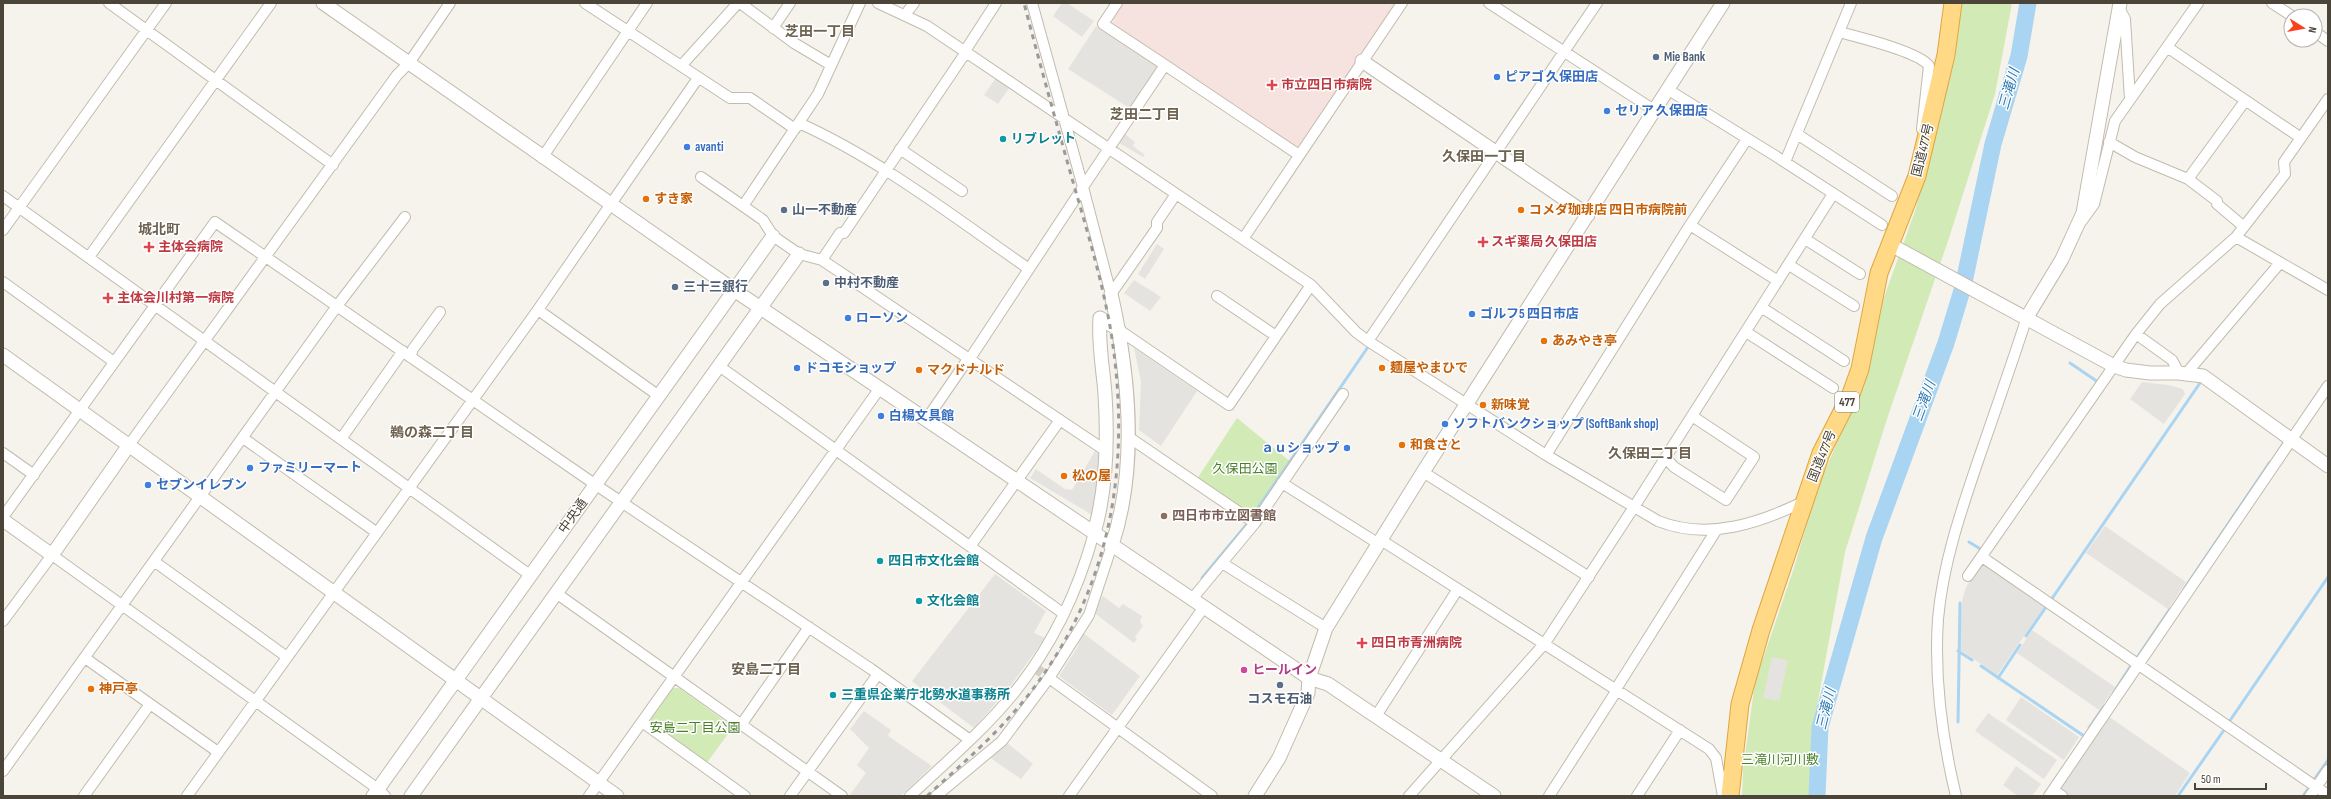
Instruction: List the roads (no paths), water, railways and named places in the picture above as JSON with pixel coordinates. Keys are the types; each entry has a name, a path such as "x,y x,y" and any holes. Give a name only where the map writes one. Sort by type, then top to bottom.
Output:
{"highway":[{"name":"国道477号","path":"1730,796 1740,704 1761,630 1821,453 1855,383 1879,273 1895,247 1917,176 1946,55 1953,3"}],"street":[{"path":"108,3 146,32 333,165"},
{"path":"3,230 166,3"},
{"path":"88,257 271,3"},
{"path":"323,3 542,158 734,290 1309,678 1328,684 1494,796"},
{"path":"585,3 730,98 750,98 797,126 838,141 1029,268"},
{"path":"542,158 647,3"},
{"path":"681,66 739,3 773,28 832,65"},
{"path":"773,28 790,3"},
{"path":"743,206 818,94 860,3"},
{"path":"878,3 927,26 1311,285 1356,332 1368,341 1546,455 1658,521 1673,527 1699,530 1717,529 1767,519 1805,501"},
{"path":"906,15 914,3"},
{"path":"822,260 840,233 844,233 996,3"},
{"path":"936,796 1002,740 1049,678 1089,615 1116,532 1126,472 1127,395 1120,330 1112,294 1032,3"},
{"path":"1117,3 1103,24 1299,155"},
{"path":"1243,239 1402,3"},
{"path":"1489,3 1654,110"},
{"path":"1368,341 1596,3"},
{"path":"1255,796 1279,758 1308,692 1309,678 1326,628 1423,472 1723,3"},
{"path":"1785,162 1851,3"},
{"path":"2079,224 2094,204 2115,121 2198,3"},
{"path":"2272,3 2283,10"},
{"path":"3,621 397,75 409,63 447,4"},
{"path":"2120,5 2125,19 2130,99"},
{"path":"1956,796 1947,758 1939,693 1938,619 1942,588 1954,536 2027,317 2062,259 2079,224 2084,207 2120,5"},
{"path":"1840,32 1911,54 1927,62 1929,66 1921,128 1926,140"},
{"path":"2167,47 2301,138"},
{"path":"1362,61 1495,154 1588,214"},
{"path":"926,420 1165,65"},
{"path":"186,796 256,702 286,657 537,311 698,78"},
{"path":"1667,89 1785,162 1882,225"},
{"path":"1968,576 2136,334 2159,304 2236,237 2243,226 2285,174 2284,162 2328,99"},
{"path":"2188,179 2245,100"},
{"path":"1797,134 1892,196"},
{"path":"1546,455 1690,225 1747,139"},
{"path":"2109,142 2135,157 2188,179 2217,201 2216,204 2243,226"},
{"path":"900,149 962,191"},
{"path":"701,177 763,220 773,236 799,254 822,260 1106,451"},
{"path":"1112,294 1157,228 1157,222 1176,194"},
{"path":"1409,796 1440,759 1545,643 1666,458 1833,194"},
{"path":"3,196 530,575"},
{"path":"3,771 155,562 337,306 405,217"},
{"path":"3,517 215,222 596,485 878,674 970,740"},
{"path":"1690,225 1778,281"},
{"name":"中央通","path":"379,794 530,575 596,485 773,236"},
{"path":"2236,237 2328,290"},
{"path":"1805,239 1860,274"},
{"path":"1895,247 2015,310 2114,366 2126,370 2150,373 2204,376 2291,441 2328,466"},
{"path":"411,796 482,700 556,593 623,502 799,254"},
{"path":"2184,374 2190,369 2280,263"},
{"path":"1789,264 1854,306"},
{"path":"3,282 114,362"},
{"path":"910,796 970,740 1013,694 1034,667 1064,614 1083,571 1102,498 1106,451 1105,394 1099,336 1100,318 1120,330 1229,405 1311,285"},
{"path":"1216,296 1276,336"},
{"path":"1761,307 1844,361"},
{"path":"537,311 541,312 659,396"},
{"path":"341,439 407,354 413,349 440,312"},
{"path":"1746,332 1833,388"},
{"path":"2136,334 2172,360 2184,374"},
{"path":"3,355 333,594 617,796"},
{"path":"720,366 971,545 1064,614"},
{"path":"2055,794 2138,664 2328,386"},
{"path":"588,796 674,678 835,449 880,388"},
{"path":"1192,599 1222,563 1282,483 1343,394"},
{"path":"1666,458 1674,467 1726,500 1754,457 1692,416"},
{"path":"971,545 1060,420"},
{"path":"1127,436 1252,521"},
{"path":"243,438 376,532"},
{"path":"3,453 34,475"},
{"path":"1423,472 1589,577"},
{"path":"1282,483 1545,643 1713,753 1723,796"},
{"path":"3,520 256,702 379,794"},
{"path":"1549,796 1717,529"},
{"path":"1982,557 2328,795"},
{"path":"155,562 286,657"},
{"path":"1222,563 1326,628"},
{"path":"1376,716 1458,589"},
{"path":"556,593 842,796"},
{"path":"1068,796 1204,607"},
{"path":"741,725 809,627"},
{"path":"85,658 218,752"},
{"path":"790,796 878,674"},
{"path":"1049,678 1117,729 1212,796"},
{"path":"84,796 150,704"},
{"path":"642,722 745,796"},
{"path":"1637,796 1680,730"},
{"path":"2310,796 2328,770"}],"waterway":[{"name":"三滝川","path":"1817,796 1820,727 1874,538 1946,343 1963,287 1993,144 2019,56 2028,3"},
{"path":"1202,578 1247,524 1368,347"},
{"path":"2070,363 2098,382"},
{"path":"2051,600 2200,383"},
{"path":"2184,589 2270,462"},
{"path":"1969,542 1982,550"},
{"path":"2229,722 2328,577"},
{"path":"1958,722 1960,603"},
{"path":"2026,636 2046,607"},
{"path":"2134,657 2136,659 2170,609"},
{"path":"1998,678 2020,645"},
{"path":"1958,651 1972,660"},
{"path":"1981,666 2084,736"},
{"path":"2114,692 2130,667"},
{"path":"2089,728 2104,706"},
{"path":"2178,796 2224,730"},
{"path":"2312,779 2314,780 2328,760"},
{"path":"2303,796 2308,789"}],"tunnel":[{"path":"1034,667 1049,678"}],"railway":[{"path":"927,796 979,748 1015,711 1055,657 1079,614 1096,570 1109,524 1116,478 1119,430 1117,381 1111,332 1093,253 1024,3"}],"place":[{"name":"Mie Bank","path":"1656,57"},
{"name":"ピアゴ 久保田店","path":"1497,77"},
{"name":"市立四日市病院","path":"1272,85"},
{"name":"セリア 久保田店","path":"1607,111"},
{"name":"リブレット","path":"1003,139"},
{"name":"avanti","path":"687,147"},
{"name":"すき家","path":"646,199"},
{"name":"山一不動産","path":"784,210"},
{"name":"コメダ珈琲店 四日市病院前","path":"1521,210"},
{"name":"スギ薬局 久保田店","path":"1483,242"},
{"name":"主体会病院","path":"149,247"},
{"name":"中村不動産","path":"826,283"},
{"name":"三十三銀行","path":"675,287"},
{"name":"主体会川村第一病院","path":"108,298"},
{"name":"ゴルフ5 四日市店","path":"1472,314"},
{"name":"ローソン","path":"848,318"},
{"name":"あみやき亭","path":"1544,341"},
{"name":"ドコモショップ","path":"797,368"},
{"name":"麺屋やまひで","path":"1382,368"},
{"name":"マクドナルド","path":"919,370"},
{"name":"新味覚","path":"1483,405"},
{"name":"白楊文具館","path":"881,416"},
{"name":"ソフトバンクショップ (SoftBank shop)","path":"1445,424"},
{"name":"和食さと","path":"1402,445"},
{"name":"ａｕショップ","path":"1347,448"},
{"name":"ファミリーマート","path":"250,468"},
{"name":"松の屋","path":"1064,476"},
{"name":"セブンイレブン","path":"148,485"},
{"name":"四日市市立図書館","path":"1164,516"},
{"name":"四日市文化会館","path":"880,561"},
{"name":"文化会館","path":"919,601"},
{"name":"四日市青洲病院","path":"1362,643"},
{"name":"ヒールイン","path":"1244,670"},
{"name":"コスモ石油","path":"1280,685"},
{"name":"神戸亭","path":"91,689"},
{"name":"三重県企業庁北勢水道事務所","path":"833,695"}],"district":[{"name":"芝田一丁目","path":"820,31"},
{"name":"芝田二丁目","path":"1145,114"},
{"name":"久保田一丁目","path":"1484,156"},
{"name":"城北町","path":"159,229"},
{"name":"鵜の森二丁目","path":"432,432"},
{"name":"久保田二丁目","path":"1650,453"},
{"name":"安島二丁目","path":"766,669"}],"park label":[{"name":"久保田公園","path":"1245,469"},
{"name":"安島二丁目公園","path":"695,728"},
{"name":"三滝川河川敷","path":"1780,760"}]}
